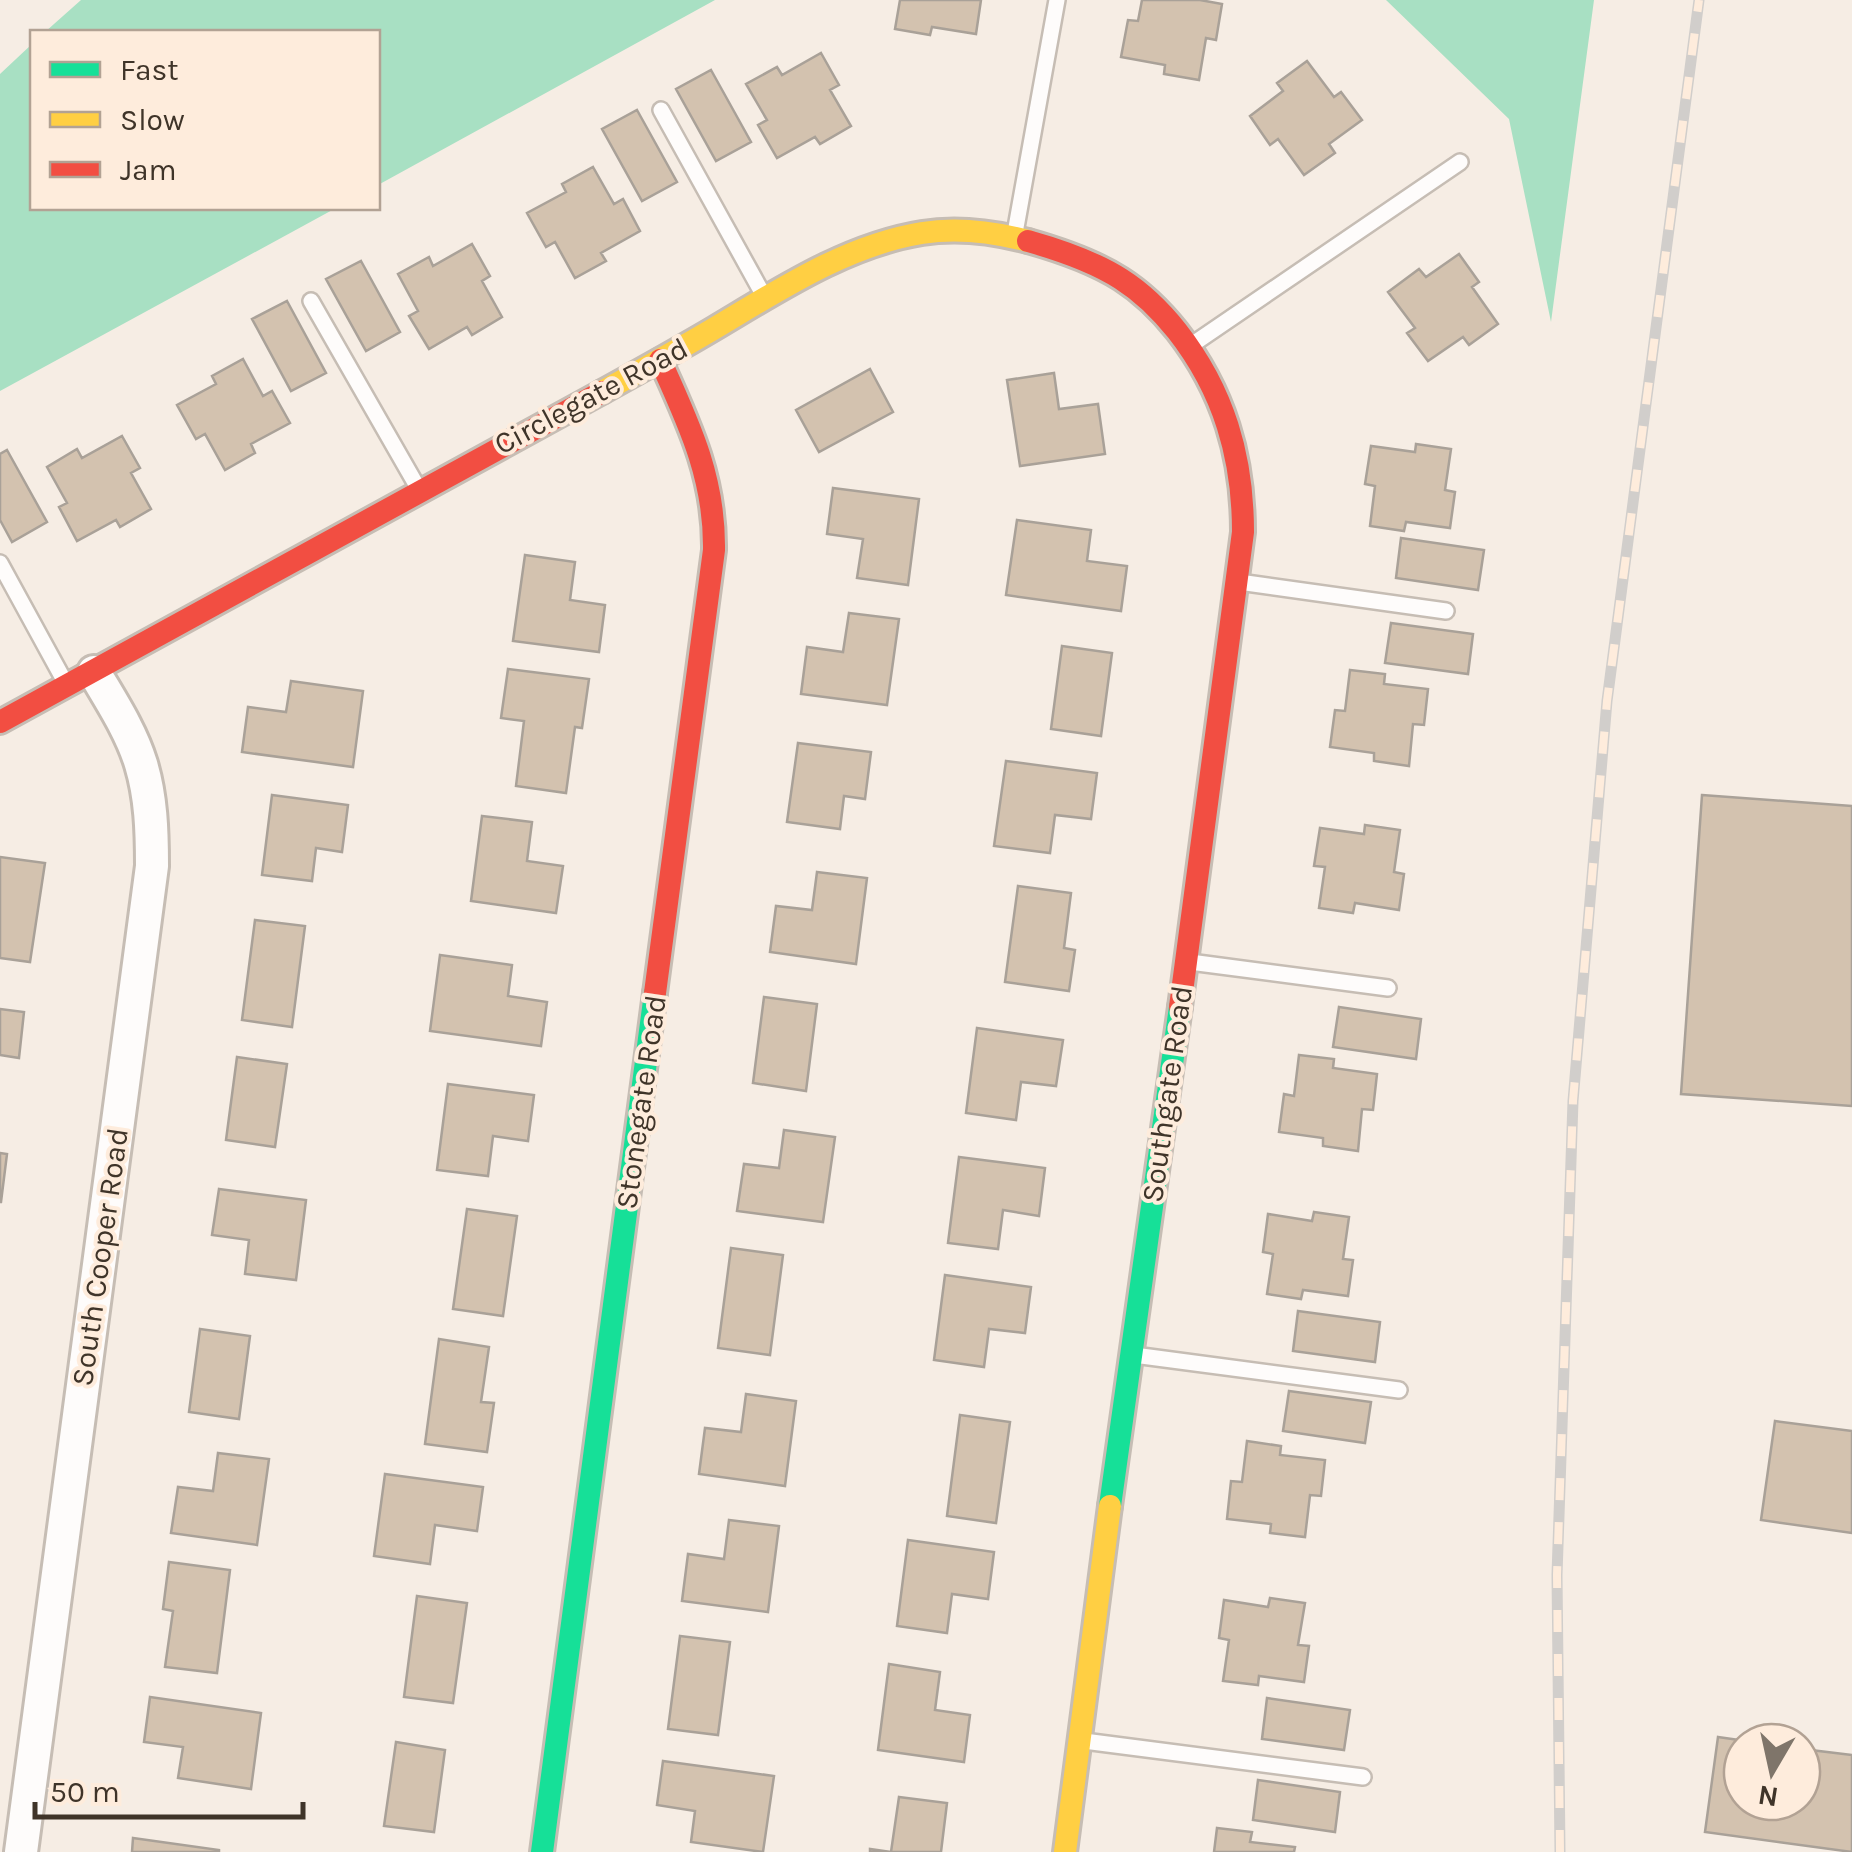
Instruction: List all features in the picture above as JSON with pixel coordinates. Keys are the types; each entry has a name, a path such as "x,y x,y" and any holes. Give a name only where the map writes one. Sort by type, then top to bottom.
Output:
{"street":[{"name":"Circlegate Road","path":"0,722 844,257 883,242 947,231 1014,237 1086,259 1134,287 1190,346"},
{"name":"Southgate Road","path":"1065,1852 1244,517 1241,467 1226,412 1190,346"},
{"name":"Stonegate Road","path":"542,1852 714,550 714,512 706,469 660,360"},
{"name":"South Cooper Road","path":"21,1852 152,866 149,800 140,761 117,712 80,679"}],"lane":[{"path":"1014,237 1057,0"},
{"path":"661,110 766,300"},
{"path":"1190,346 1460,162"},
{"path":"311,302 418,489"},
{"path":"0,563 80,679"},
{"path":"1235,581 1446,611"},
{"path":"1186,962 1388,988"},
{"path":"1130,1355 1399,1390"},
{"path":"1080,1740 1363,1778"}],"green space":[{"path":"81,0 715,0 380,184 380,30 47,30"},
{"path":"1386,0 1594,0 1551,322 1509,119"},
{"path":"30,46 30,210 332,210 0,391 0,74"}],"building":[{"path":"900,0 981,0 976,34 932,27 930,35 895,29"},
{"path":"1142,0 1222,4 1216,40 1206,38 1199,80 1164,74 1165,65 1121,57 1128,20 1138,21"},
{"path":"821,53 839,85 830,90 851,126 820,144 815,137 777,158 758,125 767,120 746,84 777,67 782,75"},
{"path":"1307,61 1334,97 1341,92 1362,120 1329,144 1335,153 1304,175 1278,139 1270,145 1250,116 1283,91 1277,83"},
{"path":"711,70 751,142 716,161 676,89"},
{"path":"637,110 677,182 642,201 602,129"},
{"path":"593,167 614,204 623,199 640,231 601,253 606,261 575,278 555,242 546,247 527,213 566,192 562,184"},
{"path":"472,244 490,276 482,281 502,317 472,335 467,327 429,349 409,316 418,311 398,274 429,257 433,266"},
{"path":"1459,254 1479,282 1472,287 1498,324 1469,345 1463,337 1428,361 1407,333 1415,328 1388,292 1419,269 1426,277"},
{"path":"361,261 400,332 366,351 326,279"},
{"path":"287,301 326,373 291,391 252,319"},
{"path":"243,359 263,396 272,391 290,423 251,444 255,453 225,470 205,434 196,439 177,405 216,384 212,376"},
{"path":"870,369 893,412 819,452 796,410"},
{"path":"1054,373 1059,409 1098,404 1105,454 1020,466 1007,380"},
{"path":"122,436 140,468 131,473 151,509 120,527 116,520 77,541 59,507 67,503 47,467 77,449 82,458"},
{"path":"1416,444 1451,449 1445,490 1455,492 1450,528 1406,522 1404,531 1370,526 1375,486 1365,484 1371,446 1415,452"},
{"path":"7,450 47,522 12,542 0,520 0,454"},
{"path":"833,488 919,499 908,585 857,578 863,539 827,534"},
{"path":"1017,520 1091,530 1087,561 1127,566 1121,611 1006,595"},
{"path":"1401,538 1484,550 1478,590 1396,578"},
{"path":"525,555 575,562 570,600 605,605 599,652 513,641"},
{"path":"849,613 899,619 887,705 801,694 807,647 843,652"},
{"path":"1391,623 1473,634 1468,674 1385,663"},
{"path":"1062,646 1112,653 1101,736 1051,729"},
{"path":"508,669 589,679 582,728 575,727 566,793 516,786 524,721 501,718"},
{"path":"1350,670 1385,674 1384,684 1428,689 1424,725 1413,724 1409,766 1374,761 1374,753 1330,747 1335,710 1345,711"},
{"path":"291,681 363,691 353,767 242,752 248,707 286,712"},
{"path":"798,743 871,752 865,799 844,796 840,829 787,822"},
{"path":"1006,761 1097,773 1091,819 1055,815 1050,853 994,846"},
{"path":"272,795 348,805 342,852 316,848 312,881 262,875"},
{"path":"1702,795 1852,806 1852,1106 1681,1094"},
{"path":"482,816 532,822 527,861 563,866 556,913 471,901"},
{"path":"1365,825 1400,830 1394,872 1404,874 1399,910 1355,903 1353,913 1319,908 1325,867 1314,866 1320,828 1364,834"},
{"path":"0,857 45,863 30,962 0,958"},
{"path":"817,872 867,878 856,964 770,952 776,906 812,910"},
{"path":"1018,886 1071,893 1064,948 1075,950 1069,991 1005,982"},
{"path":"255,920 305,926 292,1027 242,1020"},
{"path":"440,955 512,965 508,996 547,1002 541,1046 430,1031"},
{"path":"764,997 817,1004 806,1091 753,1083"},
{"path":"1339,1007 1421,1019 1416,1059 1333,1047"},
{"path":"0,1009 24,1012 19,1058 0,1055"},
{"path":"977,1028 1063,1040 1056,1086 1021,1082 1016,1120 966,1113"},
{"path":"1299,1055 1334,1059 1333,1068 1377,1074 1373,1110 1362,1109 1358,1151 1323,1146 1323,1138 1279,1132 1284,1094 1294,1096"},
{"path":"237,1057 287,1064 275,1147 226,1140"},
{"path":"448,1084 534,1095 528,1141 493,1136 488,1176 437,1170"},
{"path":"784,1130 835,1137 823,1222 737,1211 744,1164 779,1168"},
{"path":"0,1153 7,1154 1,1202 0,1202"},
{"path":"959,1157 1045,1168 1039,1216 1003,1210 998,1249 948,1243"},
{"path":"219,1189 306,1200 296,1280 245,1274 249,1240 212,1235"},
{"path":"467,1209 517,1216 503,1316 453,1309"},
{"path":"1314,1212 1349,1217 1343,1259 1353,1260 1348,1296 1303,1290 1301,1299 1267,1294 1273,1254 1263,1252 1268,1214 1312,1221"},
{"path":"731,1248 783,1255 770,1355 718,1348"},
{"path":"945,1275 1031,1287 1025,1333 989,1329 984,1367 934,1360"},
{"path":"1298,1311 1380,1322 1375,1362 1293,1351"},
{"path":"200,1329 250,1336 239,1419 189,1412"},
{"path":"439,1339 489,1347 481,1402 494,1403 487,1452 425,1444"},
{"path":"1289,1391 1371,1402 1365,1443 1283,1431"},
{"path":"746,1394 796,1401 785,1486 699,1474 705,1428 741,1432"},
{"path":"960,1415 1010,1422 996,1523 947,1516"},
{"path":"1775,1421 1852,1431 1852,1533 1761,1520"},
{"path":"1247,1441 1281,1446 1280,1455 1325,1460 1321,1496 1310,1495 1305,1537 1270,1533 1271,1524 1227,1519 1231,1481 1242,1482"},
{"path":"218,1453 269,1459 257,1545 171,1533 178,1487 213,1491"},
{"path":"385,1474 483,1487 477,1531 435,1525 430,1564 374,1556"},
{"path":"729,1520 779,1526 768,1612 682,1601 688,1554 724,1559"},
{"path":"908,1540 994,1552 988,1599 952,1594 947,1633 897,1626"},
{"path":"169,1562 230,1570 217,1673 165,1667 173,1611 163,1609"},
{"path":"417,1596 467,1603 453,1703 404,1697"},
{"path":"1270,1598 1305,1603 1298,1645 1309,1646 1304,1682 1259,1676 1258,1685 1223,1681 1229,1640 1219,1638 1224,1600 1268,1607"},
{"path":"680,1636 730,1642 718,1735 668,1729"},
{"path":"889,1664 940,1672 935,1710 970,1715 964,1762 878,1750"},
{"path":"150,1697 261,1713 251,1789 178,1778 183,1747 144,1742"},
{"path":"1267,1698 1350,1710 1344,1750 1262,1739"},
{"path":"1718,1737 1722,1738 1722,1822 1822,1822 1822,1751 1852,1755 1852,1852 1705,1832"},
{"path":"396,1742 445,1750 434,1832 384,1826"},
{"path":"663,1761 774,1776 763,1852 691,1842 695,1811 657,1805"},
{"path":"1258,1780 1340,1792 1335,1832 1253,1820"},
{"path":"899,1797 947,1803 941,1852 891,1852"},
{"path":"1217,1828 1252,1832 1250,1842 1295,1847 1294,1852 1214,1852"},
{"path":"133,1838 219,1850 219,1852 132,1852"}],"railway":[{"path":"1560,1852 1557,1575 1573,1101 1607,701 1699,0"}],"traffic: fast":[{"path":"542,1852 655,993"},
{"path":"1110,1506 1180,1007"}],"traffic: slow":[{"path":"602,392 789,284 867,248 894,239 949,230 1028,241"},
{"path":"1065,1852 1110,1506"}],"traffic: jam":[{"path":"1028,241 1110,273 1158,309 1207,377 1235,451 1243,532 1180,1007"},
{"path":"655,993 714,550 705,475 660,360"},
{"path":"0,722 602,392"}]}
